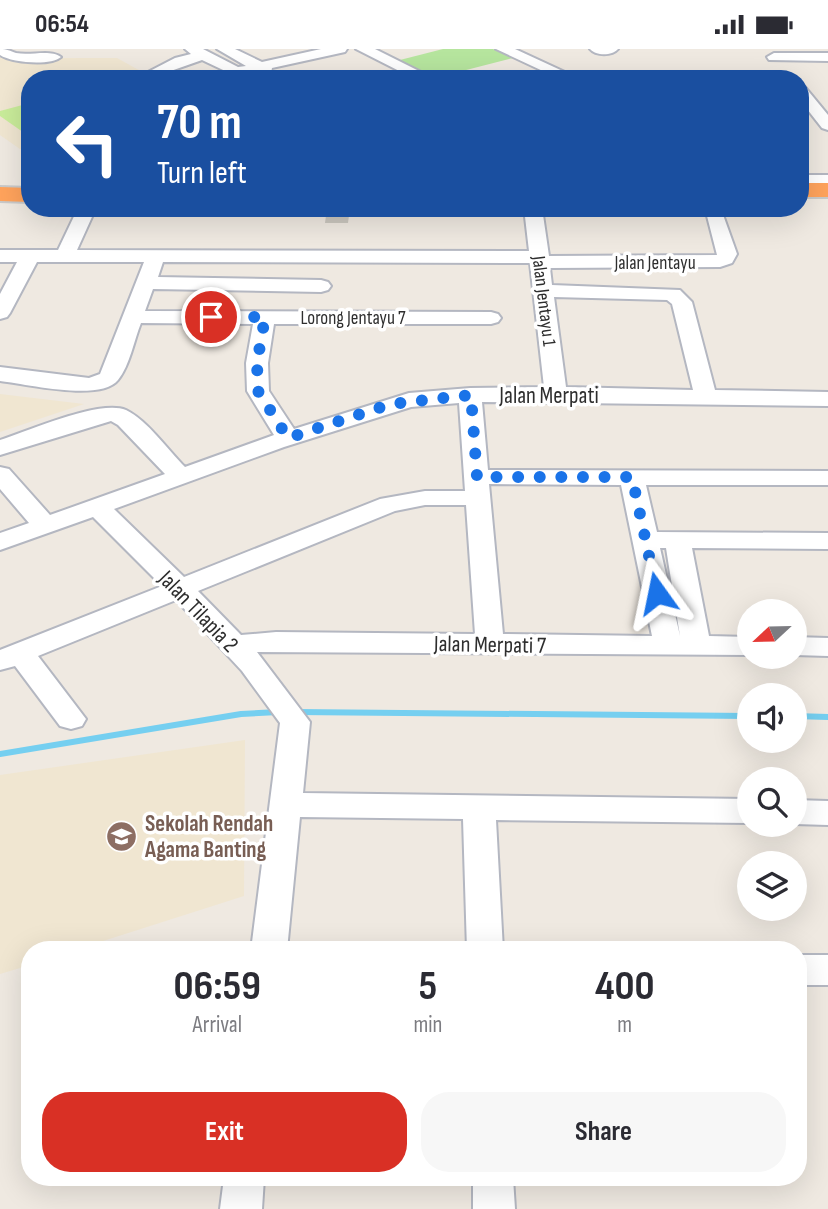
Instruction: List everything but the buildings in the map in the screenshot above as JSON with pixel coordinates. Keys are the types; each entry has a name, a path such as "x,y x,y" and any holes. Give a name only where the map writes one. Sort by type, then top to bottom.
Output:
{"highway":[{"path":"0,185 21,185"},
{"path":"809,190 828,190"},
{"path":"0,194 21,195"},
{"path":"809,198 828,198"}],"street":[{"path":"0,49 13,57 47,53"},
{"path":"161,49 180,61"},
{"path":"225,49 266,70"},
{"path":"254,70 340,49"},
{"path":"363,49 408,70"},
{"path":"503,49 552,70"},
{"path":"597,49 611,49"},
{"path":"160,70 198,52 233,70"},
{"path":"775,58 827,53"},
{"path":"809,101 826,121"},
{"path":"809,180 828,180"},
{"path":"65,256 83,217"},
{"name":"Jalan Jentayu 1","path":"534,217 556,394"},
{"name":"Jalan Jentayu","path":"539,260 720,261 727,254 716,217"},
{"path":"0,256 325,256 539,260"},
{"path":"0,313 30,256"},
{"path":"0,373 89,385 104,382 110,376 156,256"},
{"path":"317,317 325,256"},
{"path":"145,283 321,286"},
{"path":"543,291 661,293 678,297 682,302 706,397"},
{"name":"Lorong Jentayu 7","path":"131,317 491,317"},
{"path":"265,317 257,363 258,391 288,438"},
{"name":"Jalan Merpati","path":"0,542 180,476 391,404 471,395 556,394 828,399"},
{"path":"471,395 490,644"},
{"path":"0,448 101,415 115,414 126,420 180,476"},
{"path":"0,474 45,525"},
{"path":"632,477 668,645"},
{"path":"71,719 10,658 389,504 478,487 632,477 828,478"},
{"name":"Jalan Tilapia 2","path":"96,506 180,589 288,711 286,805"},
{"path":"646,540 828,541"},
{"path":"678,540 696,645"},
{"name":"Jalan Merpati 7","path":"232,645 276,641 737,646"},
{"path":"807,646 828,647"},
{"path":"270,941 286,805 737,811"},
{"path":"480,807 485,941"},
{"path":"807,812 828,813"},
{"path":"807,970 828,970"},
{"path":"241,1209 243,1186"},
{"path":"494,1186 495,1209"}],"shaded area":[{"path":"0,58 117,58 139,70 21,70 21,149 0,135"},
{"path":"0,394 84,404 0,432"},
{"name":"Sekolah Rendah Agama Banting","path":"245,740 244,896 103,941 21,941 21,968 0,974 0,775"}],"green space":[{"path":"443,49 493,49 513,58 466,70 417,70 396,61"},
{"path":"21,105 21,131 0,116 0,111"}],"waterway":[{"path":"0,754 241,714 278,712"},
{"path":"296,712 737,716"},
{"path":"807,716 828,717"}],"place":[{"name":"Sekolah Rendah Agama Banting","path":"122,836"}],"route":[{"path":"211,317 265,317 257,363 258,391 288,438 391,404 471,395 477,477 632,477 657,593"}]}
